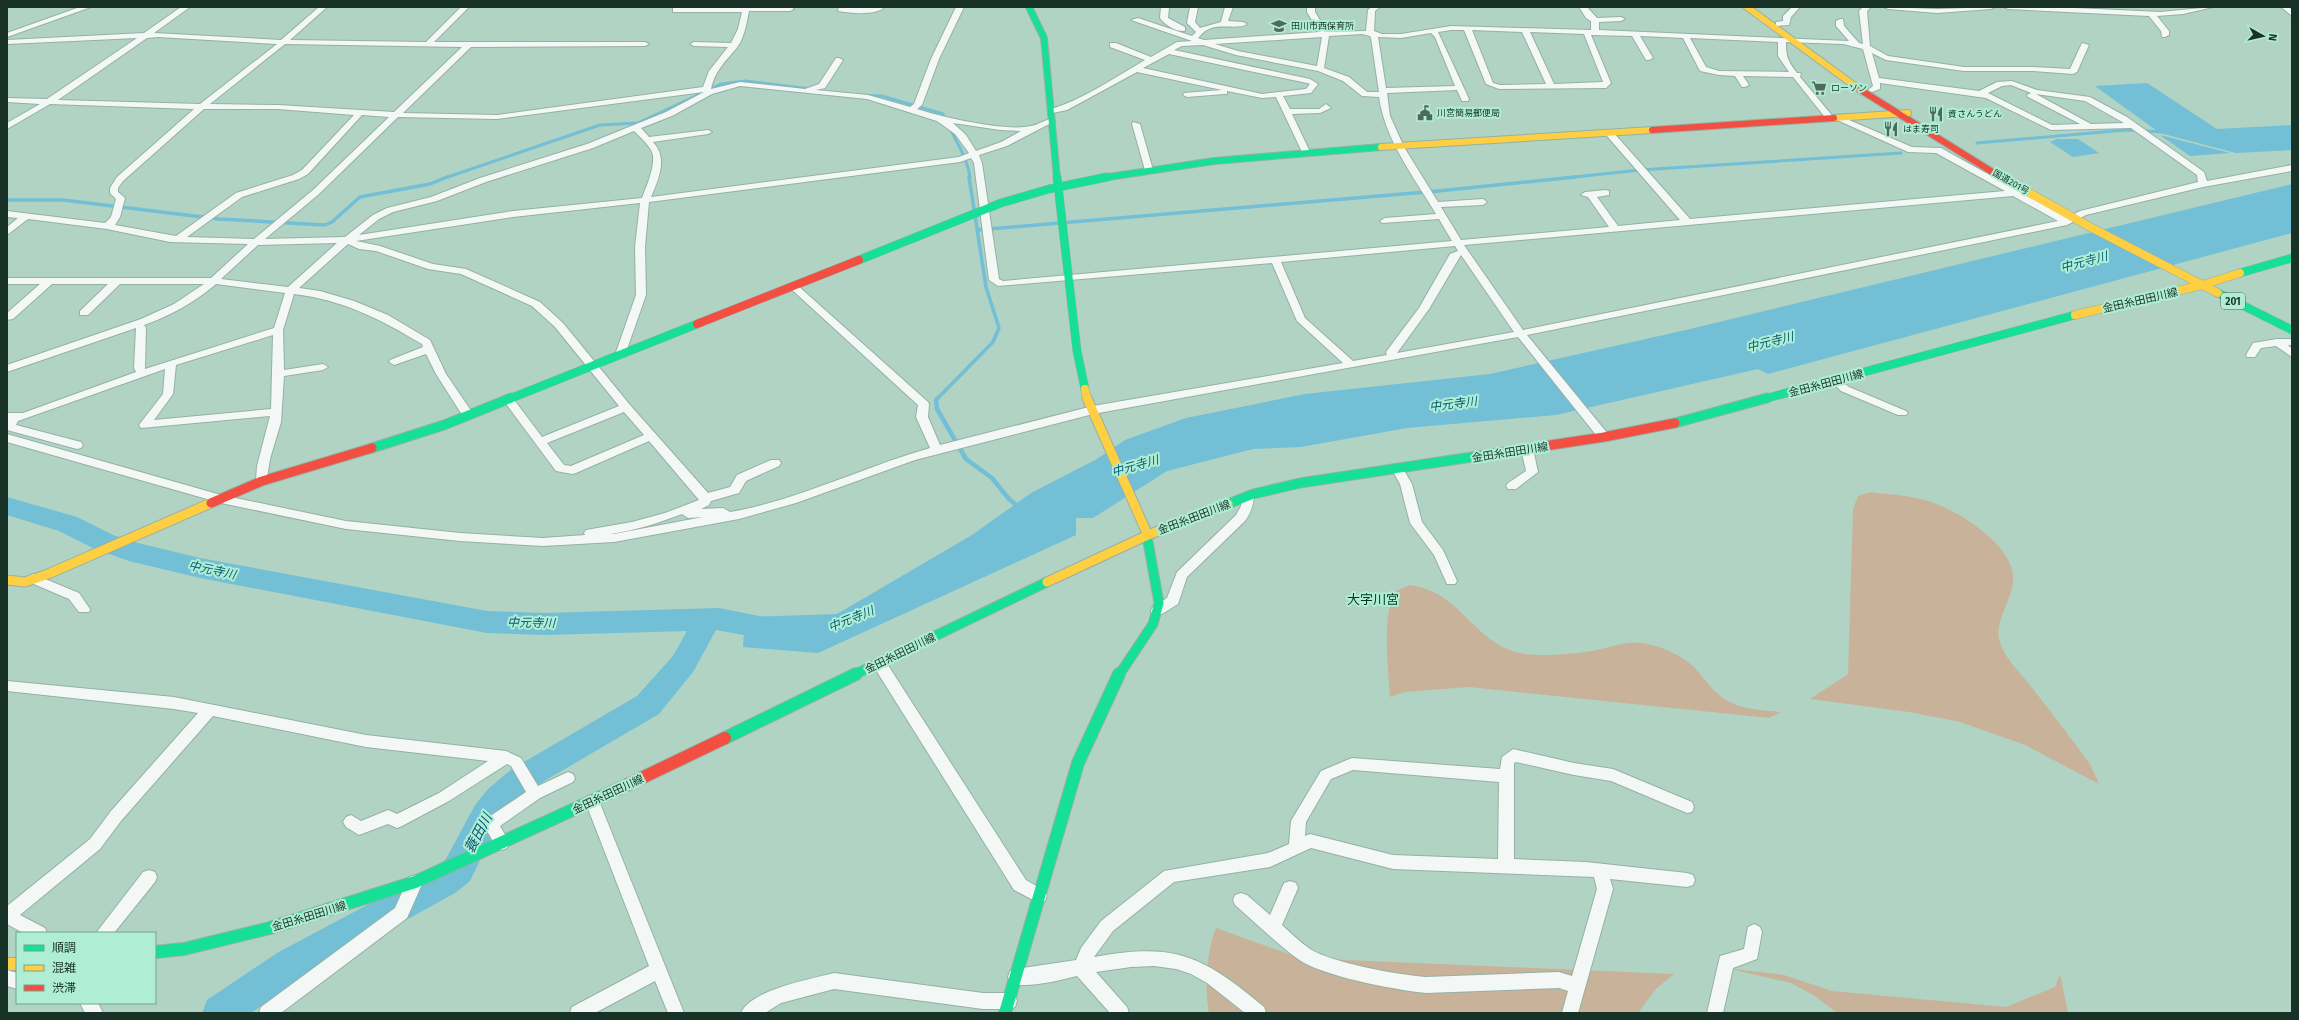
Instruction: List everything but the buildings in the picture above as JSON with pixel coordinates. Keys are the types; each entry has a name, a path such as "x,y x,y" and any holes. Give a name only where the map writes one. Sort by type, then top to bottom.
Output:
{"main road":[{"path":"1007,1007 1078,763 1122,669 1153,624 1159,603 1158,586 1147,531 1087,400 1077,351 1068,278 1044,38 1029,7"},
{"name":"国道201号","path":"1747,7 1787,41 1898,114 2070,219"},
{"name":"国道201号","path":"1756,7 1802,42 1908,114 2175,272 2292,330"},
{"path":"7,580 25,582 48,574 262,481 411,436 468,415 984,210 1059,187 1149,170 1208,162 1306,152 1908,114"},
{"name":"国道201号","path":"2083,218 2094,219 2292,321"},
{"name":"金田糸田田川線","path":"156,952 184,949 270,928 415,882 592,801 879,663 1147,531 1248,496 1300,483 1604,437 1689,420 2052,320 2202,285 2292,258"}],"street":[{"path":"7,35 87,7"},
{"path":"7,127 71,88 186,7"},
{"path":"107,226 113,223 119,210 121,198 114,193 114,188 120,179 202,107 284,42 323,7"},
{"path":"429,43 465,7"},
{"path":"843,7 841,9 875,10 881,7"},
{"path":"911,110 918,106 935,59 960,7"},
{"path":"1165,7 1163,15 1166,22 1197,35 1207,44 1236,53 1320,69 1346,79 1365,94 1460,88"},
{"path":"1194,7 1191,23 1197,35"},
{"path":"1224,23 1229,7"},
{"path":"1311,7 1311,12 1326,37 1320,69"},
{"path":"1376,7 1372,10 1370,31 1373,35 1386,116 1400,147 1464,252 1523,335 1596,424 1604,437"},
{"path":"1583,7 1589,16 1595,20 1621,19"},
{"path":"1779,24 1786,22 1787,16 1796,7"},
{"path":"1867,7 1863,11 1863,27 1866,47 1877,87 1872,90"},
{"path":"1888,7 1937,11 1991,7"},
{"path":"2008,7 2151,13 2173,13 2195,8 2209,7"},
{"path":"2284,7 2292,14"},
{"path":"262,481 261,470 267,453 276,412 278,330 282,322 286,300 291,290 347,240 376,217 390,210 434,199 483,180 561,156 637,129 669,114 708,90 713,70 735,46 742,33 746,8"},
{"path":"676,10 746,8 790,9"},
{"path":"2151,13 2165,31 2165,35"},
{"path":"1135,20 1197,35"},
{"path":"1595,20 1595,31"},
{"path":"1840,21 1840,26 1856,44"},
{"path":"1197,35 1204,28 1224,23 1242,24"},
{"path":"7,214 107,226 178,239 258,242 347,240 513,214 645,200 960,159 1004,144 1064,108 1180,44 1207,44 1362,32 1373,35 1402,36 1467,28 1595,31 1856,44 1866,47 1886,58 1964,69 2033,69 2073,72 2085,45"},
{"path":"1467,28 1490,84 1499,87 1602,86 1607,83 1586,31"},
{"path":"1525,30 1551,86"},
{"path":"1433,31 1438,36 1464,99"},
{"path":"1634,33 1649,58"},
{"path":"7,42 140,38 158,35 284,42 429,43 469,45 644,44"},
{"path":"1685,36 1703,69 1719,73 1798,75"},
{"path":"1787,41 1782,56 1798,75 1825,114 1911,150 1938,150 2013,193 2070,219"},
{"path":"7,50 20,42"},
{"path":"694,44 735,46"},
{"path":"7,369 138,324 178,306 201,292 316,192 469,45"},
{"path":"1113,45 1151,60"},
{"path":"1135,69 1262,96 1308,92 1314,84 1310,81 1167,51"},
{"path":"806,92 811,88 822,86 838,60"},
{"path":"1737,73 1745,85"},
{"path":"1875,80 1989,96 2051,128 2132,125"},
{"path":"1980,94 2000,84 2012,83 2045,94 2087,99 2132,125 2201,174 2203,184"},
{"path":"7,100 202,107 278,106 396,115 506,117 544,110 708,90 740,84 806,92 868,97 940,119 1000,128 1031,129"},
{"path":"2026,88 2029,94 2090,127"},
{"path":"1187,95 1224,92 1228,89"},
{"path":"1279,94 1306,152"},
{"path":"1287,112 1320,111 1326,108 1326,106"},
{"path":"178,239 239,195 296,177 306,172 360,113"},
{"path":"940,119 952,125 974,155 984,195 984,210 994,280 1001,284 2013,193"},
{"path":"1136,124 1149,170"},
{"path":"620,355 641,295 640,247 645,200 653,181 658,158 656,150 637,129"},
{"path":"648,140 708,132"},
{"path":"1610,134 1687,222"},
{"path":"7,438 217,501 346,525 484,539 542,542 614,538 727,517 792,500 911,457 983,437 1094,413 1393,357 1523,335 2070,219 2083,218 2203,184 2292,168"},
{"path":"1606,193 1587,195 1615,228"},
{"path":"1436,205 1483,202"},
{"path":"7,232 26,216"},
{"path":"1385,221 1442,216"},
{"path":"347,240 359,246 376,248 431,267 463,271 536,304 559,325 591,366 705,498"},
{"path":"1393,357 1391,352 1424,309 1455,254 1464,252"},
{"path":"1276,259 1301,319 1351,365"},
{"path":"7,281 215,281 320,294 350,303 384,318 426,342 441,374 468,415"},
{"path":"9,317 49,281"},
{"path":"84,313 117,281"},
{"path":"793,286 924,404 922,417 937,451"},
{"path":"138,324 141,328 140,368 142,374"},
{"path":"77,445 10,427 9,418 171,363 278,330"},
{"path":"2251,355 2257,345 2277,342 2292,342"},
{"path":"2277,342 2292,354"},
{"path":"394,362 429,349"},
{"path":"171,363 168,394 144,425 276,412"},
{"path":"278,374 323,366"},
{"path":"1835,380 1845,389 1902,413"},
{"path":"508,399 560,468 572,470 651,436"},
{"path":"540,442 626,407"},
{"path":"1512,486 1532,472 1528,449"},
{"path":"705,498 731,492 734,490 741,478 775,463"},
{"path":"1397,468 1406,484 1416,523 1439,553 1451,581"},
{"path":"1157,611 1172,601 1181,575 1229,528 1238,523 1248,508 1248,496"},
{"path":"669,516 672,512 696,508 705,502 705,498"},
{"path":"567,541 581,534 632,526 669,516 723,512 727,517"},
{"path":"33,579 74,596 84,608"},
{"path":"879,663 1020,885 1039,896"},
{"path":"7,686 174,703 366,741 506,757 516,762 535,794"},
{"path":"37,932 7,916 95,844 116,816 210,710"},
{"path":"1506,866 1506,776 1507,762 1513,755 1574,769 1613,775 1687,808"},
{"path":"351,822 360,828 388,817 397,821 444,797 506,757"},
{"path":"1296,848 1299,821 1326,776 1352,764 1506,776"},
{"path":"502,843 490,824 535,794 568,778"},
{"path":"592,801 676,1013"},
{"path":"1082,969 1087,953 1107,926 1170,876 1270,860 1310,841 1392,862 1600,871 1687,880"},
{"path":"1570,1013 1605,889 1600,871"},
{"path":"105,932 149,877"},
{"path":"267,1013 401,913 415,882"},
{"path":"1272,926 1277,919 1290,888"},
{"path":"1241,900 1304,954 1320,963 1404,983 1426,985 1559,980 1578,986"},
{"path":"1715,1013 1726,962 1751,954 1754,932"},
{"path":"1016,977 1036,976 1082,969 1108,962 1141,958 1169,958 1196,968 1224,985 1258,1013"},
{"path":"10,968 16,979"},
{"path":"1082,969 1121,1013"},
{"path":"578,1013 659,970"},
{"path":"749,1013 777,996 834,981 983,1001 1007,1007"},
{"path":"89,1004 95,1013"}],"shaded area":[{"path":"1870,492 1921,499 1934,503 1965,518 1993,541 2004,554 2011,567 2013,581 2010,595 1999,625 1998,632 2001,646 2012,663 2090,764 2099,784 2025,745 1960,722 1909,712 1810,699 1848,674 1853,509 1858,496"},
{"path":"1410,585 1427,589 1441,596 1452,604 1484,634 1496,643 1510,650 1519,653 1553,655 1588,652 1630,643 1649,644 1678,655 1684,659 1696,669 1714,691 1728,701 1747,708 1781,712 1769,718 1469,687 1405,692 1390,697 1387,657 1387,625 1389,610 1392,598 1398,590"},
{"path":"1216,928 1300,958 1674,974 1656,989 1638,1013 1209,1013 1207,1004 1207,970 1210,947"},
{"path":"1726,968 1784,975 1832,991 2006,1007 2055,987 2060,974 2068,1013 1837,1013 1815,996 1791,983"}],"water":[{"path":"2147,83 2217,129 2292,125 2292,150 2236,153 2160,133 2095,86"},
{"path":"2160,135 2230,153 2190,156"},
{"path":"2057,139 2078,139 2099,153 2073,157 2050,142"},
{"path":"2292,184 2292,233 1768,374 1758,369 1556,415 1407,428 1301,447 1253,449 1167,471 1093,518 1076,518 1076,535 818,653 743,647 745,617 837,614 972,535 1031,493 1097,459 1125,440 1186,418 1305,394 1490,374 1686,330"}],"waterway":[{"path":"445,178 600,125 638,123 721,84 745,81 811,89"},
{"path":"856,95 882,96 943,114 963,153 970,178"},
{"path":"1977,143 2126,130 2165,132"},
{"path":"1565,178 1640,170 1901,153"},
{"path":"7,200 63,200 219,219 325,225 332,222 360,197 430,184 447,177"},
{"path":"937,399 993,342 999,328 986,287 969,177"},
{"path":"978,230 1438,191 1575,177"},
{"path":"937,399 937,409 966,459 992,478 1009,499 1020,508"},
{"name":"中元寺川","path":"7,506 68,524 104,542 129,551 200,568 487,622 545,624 719,619 779,630"},
{"name":"蓑田川","path":"220,1013 290,965 443,882 458,870 486,815 500,798 523,778 648,705 683,664 707,620"}],"traffic: fast":[{"path":"1029,7 1044,38 1051,121 1077,351 1085,389"},
{"path":"859,260 977,211 1025,195 1090,180 1131,172 1214,161 1381,147"},
{"path":"2240,273 2292,258"},
{"path":"2218,293 2292,330"},
{"path":"1675,423 2075,315"},
{"path":"372,448 444,425 697,324"},
{"path":"1228,504 1253,494 1300,483 1505,452"},
{"path":"1005,1013 1078,763 1122,669 1153,624 1159,603 1146,531"},
{"path":"725,738 1047,582"},
{"path":"156,952 184,949 270,928 415,882 627,785"}],"traffic: slow":[{"path":"1747,7 1859,89"},
{"path":"1834,118 1908,113"},
{"path":"1381,147 1652,130"},
{"path":"2008,181 2092,228 2218,293"},
{"path":"2075,315 2202,285 2240,273"},
{"path":"1085,389 1087,400 1146,531"},
{"path":"7,580 25,582 48,574 211,503"},
{"path":"1047,582 1148,535 1228,504"},
{"path":"7,964 16,964"}],"traffic: jam":[{"path":"1859,89 1945,144 2008,181"},
{"path":"1652,130 1834,118"},
{"path":"697,324 859,260"},
{"path":"1505,452 1604,437 1675,423"},
{"path":"211,503 262,481 372,448"},
{"path":"627,785 725,738"}],"place":[{"name":"田川市西保育所","path":"1279,26"},
{"name":"ローソン","path":"1819,88"},
{"name":"川宮簡易郵便局","path":"1425,113"},
{"name":"資さんうどん","path":"1936,114"},
{"name":"はま寿司","path":"1891,129"}],"district":[{"name":"大字川宮","path":"1373,599"}]}
